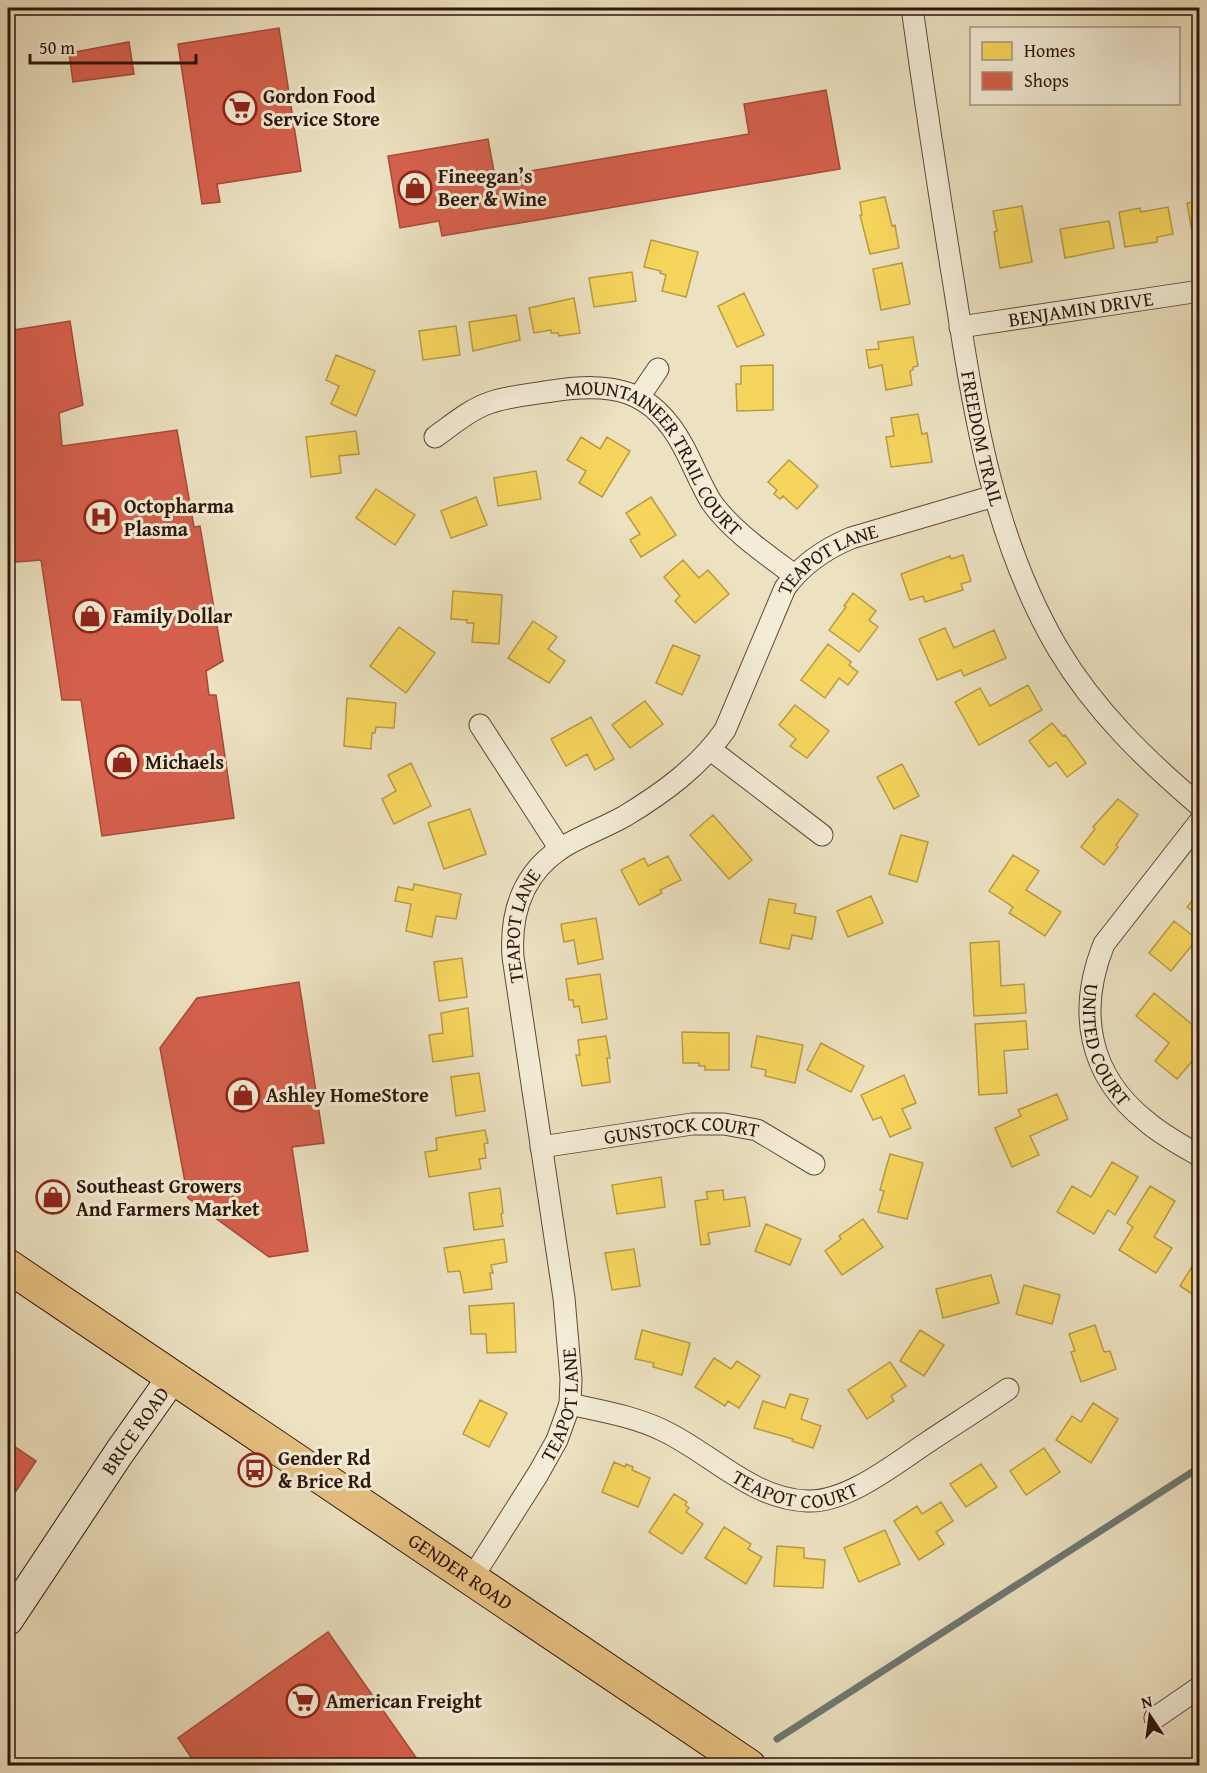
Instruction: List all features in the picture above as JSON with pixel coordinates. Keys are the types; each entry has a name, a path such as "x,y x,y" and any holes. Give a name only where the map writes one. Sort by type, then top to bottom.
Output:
{"main road":[{"name":"BRICE ROAD","path":"8,1266 172,1378 8,1620"},
{"name":"GENDER ROAD","path":"172,1378 749,1766"}],"street":[{"name":"FREEDOM TRAIL","path":"912,8 960,327 981,445 994,496 1023,581 1058,649 1101,710 1149,763 1200,806"},
{"name":"BENJAMIN DRIVE","path":"960,327 1200,291"},
{"path":"639,397 658,369"},
{"name":"MOUNTAINEER TRAIL COURT","path":"435,437 470,412 489,403 511,398 577,387 598,386 639,397 670,425 682,443 712,503 737,530 794,575"},
{"name":"TEAPOT LANE","path":"472,1578 538,1474 557,1440 570,1404 572,1379 564,1298 513,957 512,933 515,912 530,878 560,849 622,817 658,795 688,772 711,750 725,730 774,611 794,575 829,548 851,538 994,496"},
{"path":"480,725 560,849"},
{"path":"711,750 822,835"},
{"name":"UNITED COURT","path":"1200,821 1104,944 1097,962 1089,1001 1092,1040 1098,1059 1118,1095 1153,1127 1200,1156"},
{"name":"GUNSTOCK COURT","path":"541,1147 692,1124 724,1124 757,1130 813,1164"},
{"name":"TEAPOT COURT","path":"570,1404 633,1419 660,1429 689,1444 749,1484 776,1495 808,1501 836,1496 867,1483 1008,1389"},
{"path":"1155,1718 1200,1687"}],"building: Homes":[{"path":"885,197 892,226 895,225 899,248 870,254 860,215 862,215 860,202"},
{"path":"1200,201 1200,230 1192,231 1187,203"},
{"path":"1022,206 1032,262 1000,268 993,211"},
{"path":"1168,207 1173,234 1157,237 1157,242 1125,247 1119,212 1140,208 1141,212"},
{"path":"1109,221 1114,248 1065,258 1060,229"},
{"path":"651,240 698,252 686,297 662,291 666,275 660,273 661,271 644,267"},
{"path":"902,263 910,304 881,310 873,269"},
{"path":"632,272 636,301 594,307 589,278"},
{"path":"744,293 764,335 737,347 718,306"},
{"path":"574,298 580,333 559,336 558,333 551,333 551,330 534,333 529,308"},
{"path":"516,315 520,340 473,351 469,322"},
{"path":"456,326 460,355 423,360 419,331"},
{"path":"913,337 918,366 913,367 910,371 912,385 886,390 882,365 869,368 866,350 879,349 878,342"},
{"path":"336,355 375,371 356,416 331,404 339,386 326,380"},
{"path":"773,365 773,410 737,411 736,384 741,384 741,366"},
{"path":"918,414 922,434 927,433 932,462 891,467 886,437 894,436 891,418"},
{"path":"356,431 359,454 339,456 341,473 311,477 306,437"},
{"path":"581,437 600,449 607,437 630,451 602,497 579,483 586,471 567,460"},
{"path":"789,460 818,486 797,509 783,496 780,499 774,494 777,490 768,482"},
{"path":"536,471 541,499 498,506 494,478"},
{"path":"376,489 415,515 395,545 356,518"},
{"path":"476,497 487,525 451,538 441,511"},
{"path":"651,497 676,535 641,557 630,540 640,534 626,513"},
{"path":"963,555 971,581 961,584 963,590 925,602 923,596 910,600 901,574 950,556 951,559"},
{"path":"683,560 699,578 708,570 729,594 695,623 675,601 680,596 664,577"},
{"path":"453,591 502,595 499,644 472,642 474,623 451,619"},
{"path":"853,593 876,611 869,620 878,627 859,652 829,630"},
{"path":"533,621 557,637 548,649 565,661 549,683 508,658"},
{"path":"399,627 435,653 406,693 370,666"},
{"path":"945,628 954,648 994,630 1006,658 964,676 961,670 937,680 919,639"},
{"path":"828,644 851,662 849,665 858,672 848,685 839,678 825,698 801,680"},
{"path":"673,645 700,656 682,695 656,683"},
{"path":"1028,685 1042,710 979,745 955,702 980,688 990,706"},
{"path":"347,698 396,703 394,728 376,727 375,733 372,733 371,749 344,746"},
{"path":"645,701 663,724 630,748 612,725"},
{"path":"795,705 829,731 807,758 790,746 796,739 779,725"},
{"path":"591,717 614,759 595,770 587,754 566,766 551,739"},
{"path":"1052,723 1063,736 1065,735 1086,763 1067,777 1056,762 1049,767 1029,741"},
{"path":"411,763 431,806 394,824 382,799 396,791 388,775"},
{"path":"902,764 919,796 894,809 877,777"},
{"path":"1118,799 1138,815 1104,865 1081,847 1095,829 1093,827"},
{"path":"470,809 486,854 444,869 428,823"},
{"path":"713,815 752,860 729,879 690,835"},
{"path":"901,835 928,842 917,882 889,874"},
{"path":"1013,855 1039,871 1026,890 1061,912 1045,936 1009,913 1013,907 989,891"},
{"path":"668,856 681,880 660,890 662,893 639,905 621,870 644,858 648,866"},
{"path":"414,884 461,894 456,919 436,916 432,937 406,931 411,904 395,901 398,887 413,890"},
{"path":"1200,891 1200,916 1187,907"},
{"path":"871,896 883,923 848,937 837,911"},
{"path":"769,899 796,904 794,913 816,917 812,939 792,935 789,949 760,943"},
{"path":"596,918 603,959 578,964 574,940 564,942 561,924"},
{"path":"1174,921 1197,939 1171,971 1149,953"},
{"path":"999,941 1001,986 1024,984 1026,1013 974,1016 970,943"},
{"path":"462,958 467,997 439,1001 434,962"},
{"path":"600,974 607,1019 582,1023 579,1006 574,1007 573,1000 569,1000 566,979"},
{"path":"1154,993 1200,1031 1200,1052 1177,1079 1155,1061 1169,1043 1136,1016"},
{"path":"468,1008 473,1056 433,1062 429,1035 443,1033 441,1013"},
{"path":"1026,1021 1028,1049 1004,1051 1007,1093 979,1095 975,1024"},
{"path":"682,1032 729,1033 729,1070 705,1070 705,1066 699,1066 699,1063 683,1063"},
{"path":"606,1036 610,1058 607,1058 610,1082 582,1086 576,1055 580,1055 578,1040"},
{"path":"757,1036 803,1045 795,1083 765,1076 766,1070 751,1067"},
{"path":"821,1043 864,1066 851,1092 807,1070"},
{"path":"479,1073 485,1111 456,1116 451,1077"},
{"path":"904,1075 916,1103 902,1109 911,1128 890,1137 881,1117 873,1120 861,1095"},
{"path":"1057,1094 1068,1119 1030,1136 1039,1155 1012,1167 995,1128 1021,1116 1018,1110"},
{"path":"485,1130 488,1143 484,1144 486,1158 479,1159 481,1169 429,1177 425,1152 437,1150 436,1138"},
{"path":"890,1154 923,1163 907,1219 878,1212 884,1191 880,1190"},
{"path":"1112,1162 1138,1177 1115,1215 1108,1210 1094,1234 1057,1212 1072,1186 1091,1197"},
{"path":"661,1177 665,1207 617,1214 612,1185"},
{"path":"1150,1186 1175,1201 1154,1237 1172,1248 1156,1273 1119,1250 1133,1227 1127,1223"},
{"path":"500,1188 503,1226 474,1230 469,1193"},
{"path":"723,1190 724,1200 745,1197 750,1226 708,1233 710,1244 701,1245 695,1201 708,1199 706,1192"},
{"path":"863,1219 883,1247 842,1275 825,1251 841,1239 839,1236"},
{"path":"766,1224 801,1239 790,1265 755,1251"},
{"path":"504,1239 507,1262 491,1265 492,1289 464,1293 460,1271 448,1272 444,1248"},
{"path":"634,1249 640,1286 612,1290 605,1253"},
{"path":"1195,1262 1200,1264 1200,1299 1180,1286"},
{"path":"991,1275 999,1303 943,1318 936,1289"},
{"path":"1024,1285 1060,1295 1052,1324 1016,1314"},
{"path":"514,1303 516,1352 487,1353 486,1334 471,1334 469,1306"},
{"path":"1095,1325 1104,1352 1110,1351 1116,1369 1081,1382 1071,1352 1075,1351 1069,1334"},
{"path":"642,1330 690,1343 682,1375 653,1367 654,1363 635,1359"},
{"path":"920,1330 944,1345 924,1376 900,1361"},
{"path":"714,1358 731,1369 737,1361 760,1376 739,1408 728,1401 725,1406 695,1387"},
{"path":"890,1362 906,1386 891,1396 894,1401 867,1419 848,1390"},
{"path":"790,1394 808,1399 801,1419 821,1426 813,1448 792,1441 793,1439 754,1428 763,1401 785,1408"},
{"path":"480,1400 507,1413 489,1447 463,1434"},
{"path":"1093,1403 1118,1419 1091,1463 1056,1440 1072,1416 1081,1422"},
{"path":"1044,1448 1060,1472 1026,1495 1010,1471"},
{"path":"614,1462 625,1467 626,1464 633,1467 632,1470 650,1478 638,1507 602,1492"},
{"path":"981,1464 997,1487 966,1507 950,1484"},
{"path":"674,1494 687,1502 685,1505 689,1508 686,1512 703,1524 682,1554 649,1532"},
{"path":"941,1502 953,1521 936,1532 944,1544 919,1560 894,1521 917,1506 922,1514"},
{"path":"724,1527 751,1544 748,1549 762,1557 746,1584 705,1558"},
{"path":"885,1530 900,1564 859,1582 844,1548"},
{"path":"777,1546 804,1548 804,1558 825,1560 823,1588 774,1586"}],"building: Shops":[{"name":"Gordon Food Service Store","path":"279,28 301,171 217,184 220,202 202,204 178,44"},
{"path":"8,38 14,73 8,74"},
{"path":"129,42 134,74 73,82 69,53"},
{"path":"826,90 840,169 442,236 439,221 400,228 388,156 488,139 495,177 749,134 744,104"},
{"path":"70,321 83,405 59,413 62,446 177,430 194,527 200,526 223,661 206,671 209,695 216,695 234,818 102,836 81,700 62,700 41,560 17,562 8,555 8,331"},
{"name":"Ashley HomeStore","path":"299,982 324,1143 292,1147 308,1251 269,1257 188,1198 160,1048 197,998"},
{"path":"8,1442 36,1461 8,1503"},
{"name":"American Freight","path":"328,1632 422,1766 197,1766 178,1738"}],"waterway":[{"path":"777,1739 1200,1467"}],"place":[{"name":"Gordon Food Service Store","path":"240,108"},
{"name":"Fineegan’s Beer & Wine","path":"415,188"},
{"name":"Octopharma Plasma","path":"101,517"},
{"name":"Family Dollar","path":"90,616"},
{"name":"Michaels","path":"122,762"},
{"name":"Ashley HomeStore","path":"243,1095"},
{"name":"Southeast Growers And Farmers Market","path":"53,1197"},
{"name":"Gender Rd & Brice Rd","path":"255,1470"},
{"name":"American Freight","path":"303,1701"}]}
